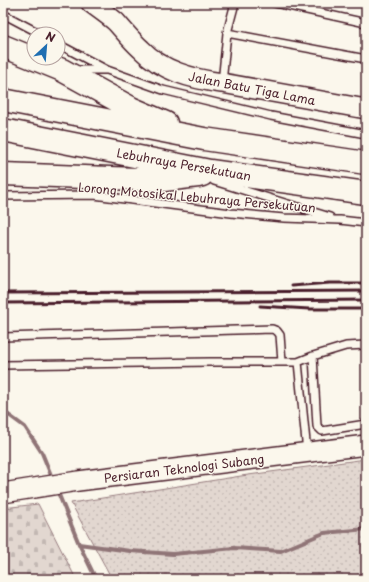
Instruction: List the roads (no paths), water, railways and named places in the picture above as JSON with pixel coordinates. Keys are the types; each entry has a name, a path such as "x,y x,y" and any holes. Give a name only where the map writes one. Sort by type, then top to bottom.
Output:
{"highway":[{"path":"3,46 62,70 131,108 204,139"},
{"path":"3,100 204,139 366,163"},
{"name":"Lebuhraya Persekutuan","path":"3,130 204,174 366,193"},
{"path":"3,174 164,180 204,174"}],"street":[{"name":"Jalan Batu Tiga Lama","path":"91,3 115,21 141,50 159,63 177,73 204,80 366,109"},
{"name":"Persiaran Teknologi Subang","path":"3,493 78,481 366,445"}],"lane":[{"path":"222,83 227,32 235,3"},
{"path":"275,3 366,23"},
{"path":"3,14 26,26"},
{"path":"227,32 366,59"},
{"path":"66,48 107,70 163,90 271,116 366,134"},
{"path":"62,70 107,70"},
{"name":"Lorong Motosikal Lebuhraya Persekutuan","path":"204,174 340,220"},
{"name":"Lorong Motosikal Lebuhraya Persekutuan","path":"3,196 94,196 246,215 340,220 366,223"},
{"path":"3,337 272,329 277,331 280,335 282,362"},
{"path":"3,365 298,362 346,346 366,345"},
{"path":"313,356 317,426 322,431 366,424"},
{"path":"298,362 307,452"}],"waterway":[{"path":"3,412 25,427 42,453 53,480"},
{"path":"57,490 79,544 96,579"},
{"path":"79,544 130,551 173,554 234,548 281,551 324,533 366,529"}],"railway":[{"path":"291,286 330,283 366,283"},
{"path":"3,293 366,291"},
{"path":"3,303 366,300"},
{"path":"260,306 309,309 366,309"}]}
